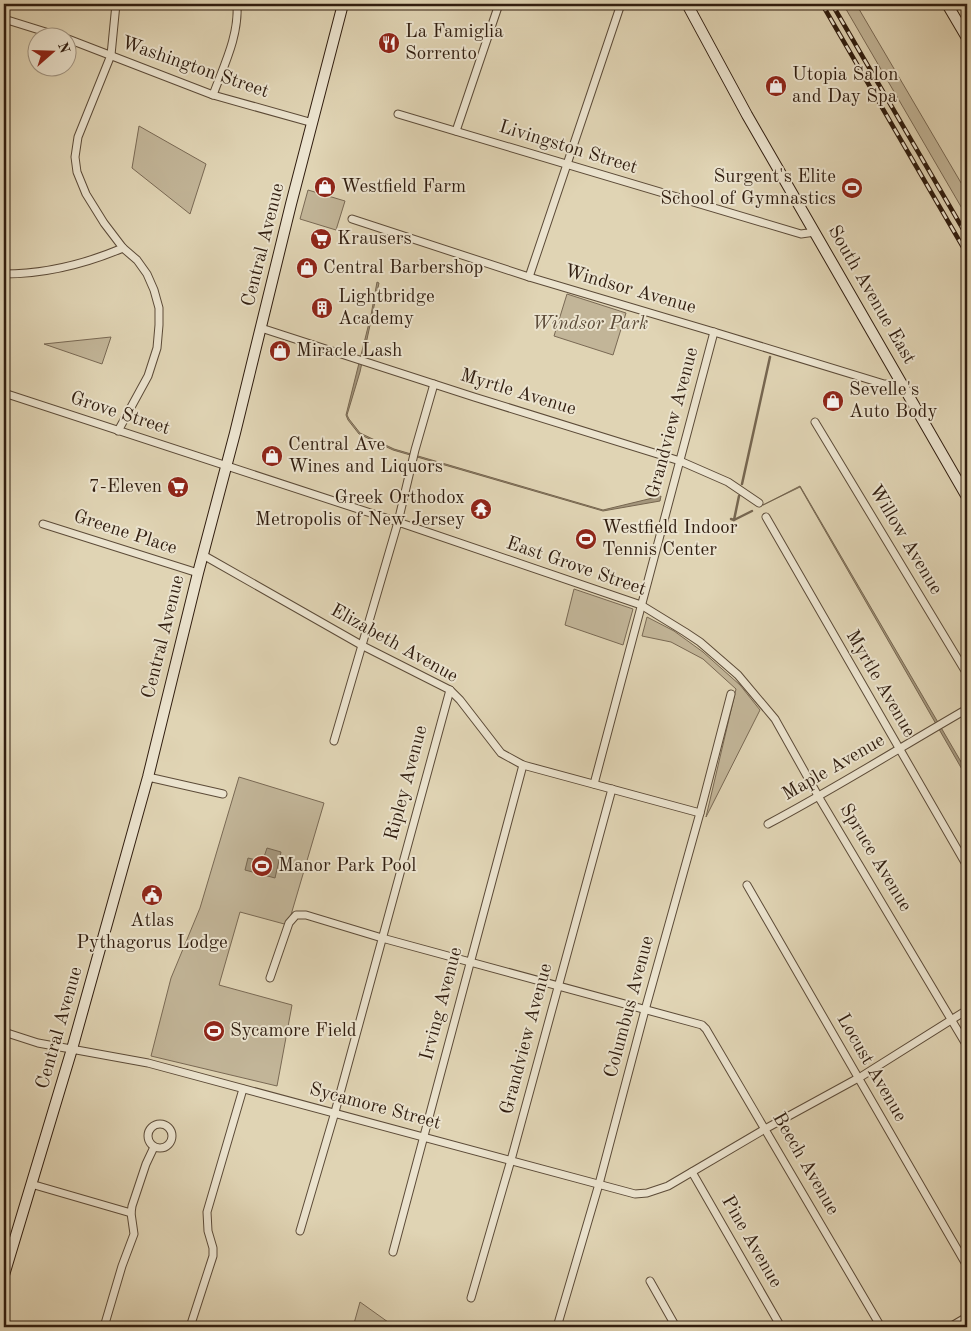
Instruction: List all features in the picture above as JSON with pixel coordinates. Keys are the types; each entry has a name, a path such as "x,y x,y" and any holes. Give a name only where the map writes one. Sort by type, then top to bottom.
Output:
{"main road":[{"name":"Central Avenue","path":"4,1275 72,1048 148,777 202,555 227,466 291,204 343,4"},
{"name":"South Avenue East","path":"687,4 744,109 967,497"},
{"path":"947,4 967,38"}],"street":[{"path":"116,4 111,56 78,137 75,157 77,172 86,194 104,223 123,248 137,260 147,274 159,308 156,348 148,376 118,431"},
{"path":"213,95 234,38 238,18 237,4"},
{"path":"456,131 499,4"},
{"path":"529,277 621,4"},
{"name":"Washington Street","path":"4,19 33,28"},
{"name":"Washington Street","path":"78,43 213,95 312,123"},
{"name":"Livingston Street","path":"398,114 801,234 815,232"},
{"name":"Windsor Avenue","path":"352,219 529,277 884,384 900,382"},
{"path":"4,274 47,271 75,265 123,248"},
{"name":"Myrtle Avenue","path":"261,328 680,461 728,482 759,503"},
{"name":"Grandview Avenue","path":"594,784 714,332"},
{"path":"334,741 398,522 415,450 434,384"},
{"name":"Grove Street","path":"4,396 227,466"},
{"name":"Willow Avenue","path":"815,422 967,674"},
{"name":"East Grove Street","path":"227,466 641,605 700,642 738,675 750,691"},
{"name":"Myrtle Avenue","path":"766,517 967,866"},
{"name":"Greene Place","path":"42,524 198,573"},
{"name":"Elizabeth Avenue","path":"202,555 363,646 450,690 501,753 523,765 700,813"},
{"name":"Ripley Avenue","path":"300,1231 335,1112 450,690"},
{"name":"Spruce Avenue","path":"750,691 775,720 967,1046"},
{"name":"Columbus Avenue","path":"557,1327 599,1184 731,694"},
{"name":"Maple Avenue","path":"768,824 819,797 967,709"},
{"name":"Irving Avenue","path":"392,1252 523,765"},
{"path":"148,777 223,794"},
{"name":"Grandview Avenue","path":"471,1298 511,1160 612,789"},
{"name":"Locust Avenue","path":"747,885 967,1266"},
{"path":"270,978 290,923 296,915 306,915 382,938 645,1010"},
{"name":"Beech Avenue","path":"645,1010 702,1025 706,1029 881,1327"},
{"name":"Sycamore Street","path":"4,1032 38,1043 148,1062 635,1194 641,1194 668,1186 858,1077 967,1010"},
{"path":"190,1327 213,1256 213,1248 208,1231 207,1212 243,1089"},
{"path":"104,1327 122,1266 134,1234 132,1206 143,1172 154,1147"},
{"name":"Pine Avenue","path":"692,1172 781,1327"},
{"path":"31,1184 131,1213"},
{"path":"650,1281 676,1327"},
{"path":"950,1327 967,1317"}],"green space":[{"path":"843,4 856,4 967,193 967,217"},
{"path":"139,126 206,164 190,214 132,168"},
{"path":"308,190 345,201 336,230 300,219"},
{"name":"Windsor Park","path":"567,294 626,313 613,355 554,336"},
{"path":"111,337 102,364 44,344"},
{"path":"574,589 633,609 623,645 565,625"},
{"path":"647,617 674,631 703,652 740,685 760,710 706,817 736,689 703,659 671,642 642,636"},
{"path":"239,777 324,803 288,925 240,912 219,985 292,1005 277,1086 151,1056 171,978 200,908"},
{"path":"360,1302 395,1327 353,1327"}],"shaded area":[{"path":"377,282 379,283 360,372 347,415 360,433 394,449 603,510 661,496 660,501 603,511 393,450 359,434 346,415 371,315"},
{"path":"800,486 967,772 967,778 800,487 763,505"},
{"name":"Manor Park Pool","path":"267,848 281,852 275,878 245,870 248,858 263,860"}],"waterway":[{"path":"742,484 770,357"},
{"path":"734,520 739,496"},
{"path":"731,519 734,520 752,511"}],"railway":[{"path":"822,4 967,254"},
{"path":"832,4 967,236"}],"place":[{"name":"La Famiglia Sorrento","path":"389,43"},
{"name":"Utopia Salon and Day Spa","path":"776,86"},
{"name":"Westfield Farm","path":"325,187"},
{"name":"Surgent's Elite School of Gymnastics","path":"852,188"},
{"name":"Krausers","path":"321,239"},
{"name":"Central Barbershop","path":"307,268"},
{"name":"Lightbridge Academy","path":"322,308"},
{"name":"Miracle Lash","path":"280,351"},
{"name":"Sevelle's Auto Body","path":"833,401"},
{"name":"Central Ave Wines and Liquors","path":"272,456"},
{"name":"7-Eleven","path":"178,487"},
{"name":"Greek Orthodox Metropolis of New Jersey","path":"481,509"},
{"name":"Westfield Indoor Tennis Center","path":"586,539"},
{"name":"Manor Park Pool","path":"262,866"},
{"name":"Atlas Pythagorus Lodge","path":"152,895"},
{"name":"Sycamore Field","path":"214,1031"}]}
